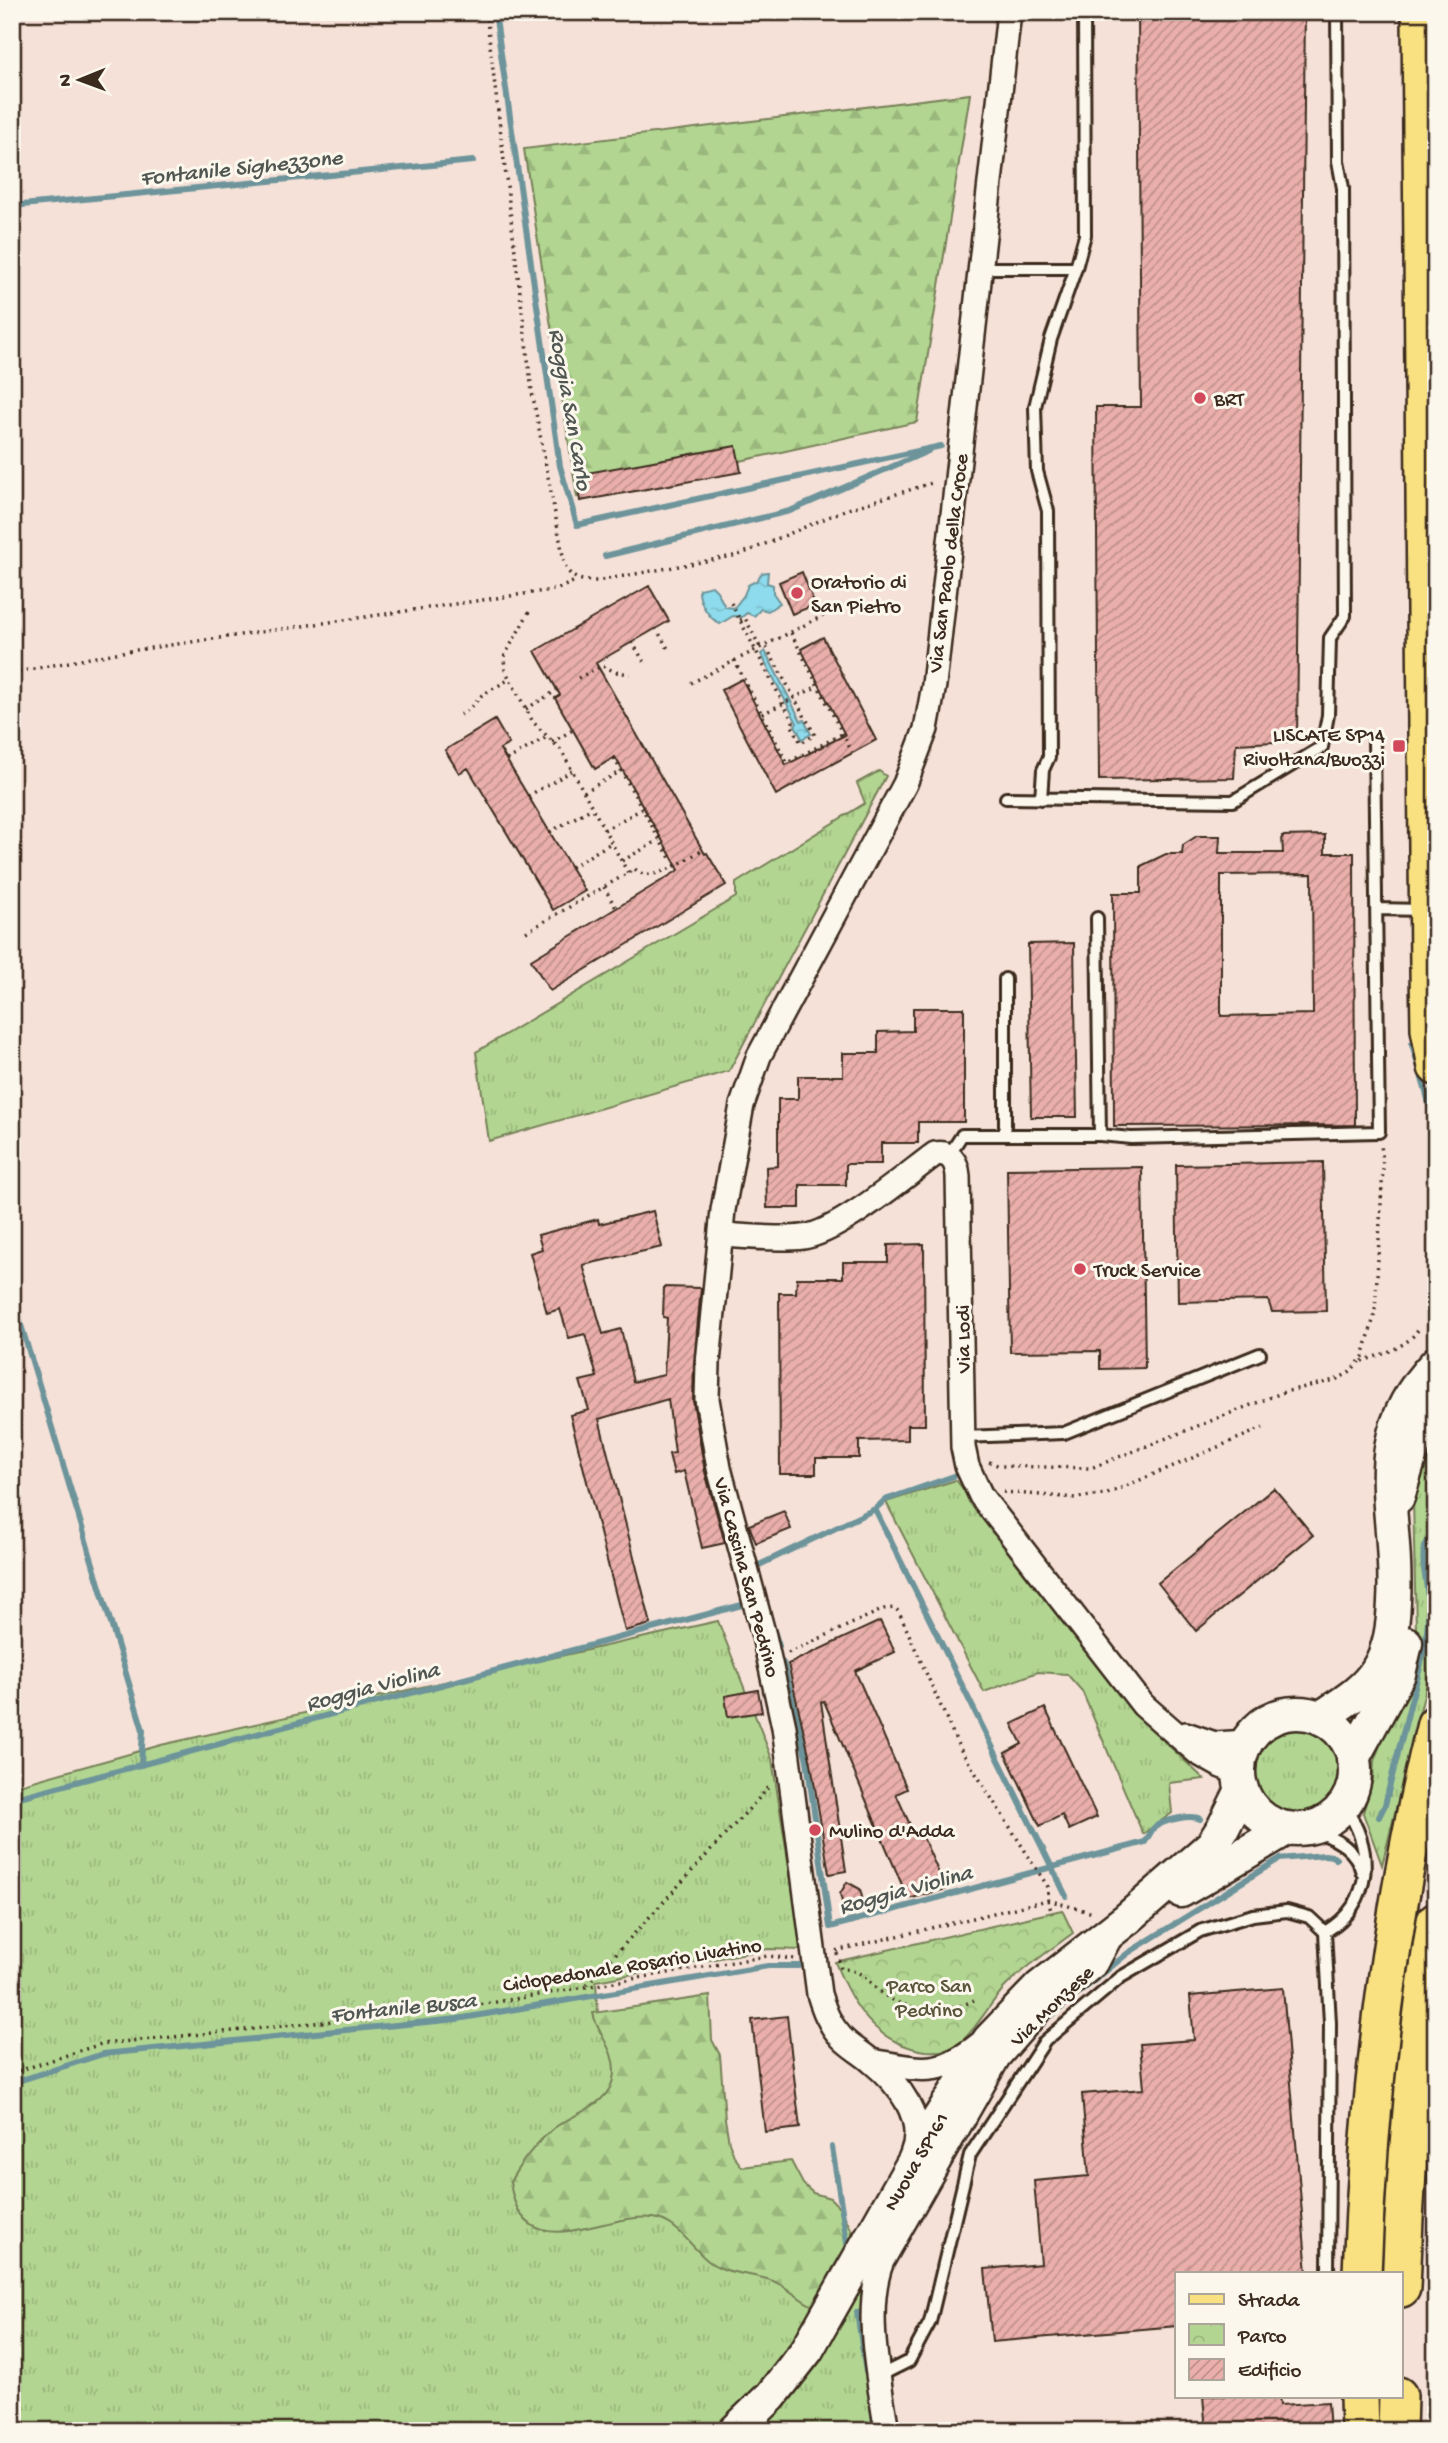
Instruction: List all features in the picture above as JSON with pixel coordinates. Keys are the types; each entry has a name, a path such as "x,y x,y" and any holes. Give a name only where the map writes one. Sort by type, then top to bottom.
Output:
{"highway":[{"path":"1362,2272 1369,2130 1382,2013 1414,1815 1436,1724"},
{"path":"1402,2272 1408,2137 1416,2056 1436,1922"},
{"path":"1359,2398 1360,2431"},
{"path":"1398,2398 1398,2431"}],"main road":[{"path":"1420,12 1431,623 1428,910 1432,966 1429,1029 1436,1067"},
{"path":"1320,1718 1353,1695 1377,1669 1391,1634 1396,1579 1388,1467 1392,1435 1404,1406 1436,1363"},
{"path":"1392,1518 1422,1426 1436,1404"},
{"path":"1353,1758 1395,1684 1405,1653 1406,1622 1396,1579"},
{"path":"1247,1742 1261,1725 1275,1717 1300,1713 1320,1718 1340,1733 1353,1758 1353,1783 1343,1805"},
{"name":"Nuova SP161","path":"735,2431 782,2384 807,2350 964,2076 999,2029 1051,1977 1122,1922 1212,1844 1240,1781 1241,1757 1247,1742"},
{"path":"1240,1781 1248,1802 1259,1815 1273,1824 1298,1828"},
{"name":"Nuova SP161","path":"1122,1922 1298,1828 1328,1819 1343,1805"}],"street":[{"name":"Via San Paolo della Croce","path":"751,1074 898,799 921,744 934,685 1009,12"},
{"name":"Via Cascina San Pedrino","path":"751,1074 723,1210 708,1363 708,1411 719,1468 771,1661 826,1954 819,1994 826,2016 836,2031 848,2045 872,2061 906,2099 915,2120 914,2149 895,2196"},
{"path":"721,1235 810,1236 849,1217 935,1154 949,1156"},
{"name":"Via Lodi","path":"949,1156 956,1164 958,1176 964,1453 976,1488 1129,1689 1153,1715 1198,1753 1227,1769 1240,1781"},
{"name":"Via Lodi","path":"1153,1715 1205,1742 1226,1745 1247,1742"},
{"name":"Via Monzese","path":"887,2431 872,2305 874,2286 882,2261 998,2058 1040,2010 1096,1964 1122,1922"},
{"name":"Via Cascina San Pedrino","path":"872,2061 922,2069 940,2068 961,2059 999,2029"}],"lane":[{"path":"1041,799 1043,770 1049,757 1050,745 1048,512 1037,471 1035,407 1051,339 1085,235 1084,12"},
{"path":"1006,798 1233,801 1322,747 1328,715 1330,638 1345,616 1343,188 1338,161 1337,12"},
{"path":"981,268 1076,268"},
{"path":"949,1156 962,1135 1100,1135 1131,1138 1379,1132 1374,740"},
{"path":"1376,909 1428,910"},
{"path":"1097,918 1100,1135"},
{"path":"1004,979 1005,1135"},
{"path":"964,1437 1064,1433 1260,1354"},
{"path":"1325,1931 1339,1923 1350,1911 1358,1898 1363,1878 1365,1852 1362,1835 1343,1805"},
{"path":"1298,1828 1346,1846 1358,1861 1363,1878"},
{"path":"879,2376 909,2361 930,2322 970,2155 1045,2041 1121,1977 1200,1931 1253,1915 1287,1911 1309,1917 1325,1931 1330,2023 1328,2272"}],"path":[{"path":"486,12 532,392 564,561 571,576 578,580 597,581 739,555 845,510 896,492 957,477"},
{"path":"12,673 116,653 558,589 578,580"},
{"path":"732,603 740,620 755,650 783,704 801,743 815,735 745,618 740,620"},
{"path":"691,683 846,604"},
{"path":"529,612 504,657 504,667 533,722 561,750 628,873"},
{"path":"656,628 670,652"},
{"path":"790,632 852,752"},
{"path":"632,642 646,666"},
{"path":"734,660 787,763 842,734"},
{"path":"578,678 600,666 631,674"},
{"path":"460,715 482,695 510,679"},
{"path":"762,714 818,686"},
{"path":"526,709 562,688"},
{"path":"552,742 573,730"},
{"path":"507,760 547,737"},
{"path":"614,758 671,860"},
{"path":"528,796 572,771"},
{"path":"584,792 621,771"},
{"path":"550,832 592,807"},
{"path":"604,830 642,808"},
{"path":"622,862 660,840"},
{"path":"570,867 612,843"},
{"path":"526,932 635,869 640,874 654,876 704,849"},
{"path":"604,887 616,908"},
{"path":"1360,1361 1401,1345 1411,1338 1420,1326"},
{"path":"976,1488 1071,1498 1102,1495 1263,1429"},
{"path":"771,1661 884,1609 895,1608 959,1747 1048,1887 1052,1914"},
{"path":"585,1987 790,1765"},
{"path":"1048,1900 1122,1922"},
{"name":"Ciclopedonale Rosario Livatino","path":"12,2073 101,2044 456,2009 768,1956 801,1960 1048,1900"},
{"path":"826,1954 841,1969 865,1975 881,1992 895,2000 923,2008 943,2010 974,2000"}],"green space":[{"path":"970,94 917,422 577,497 524,149"},
{"path":"879,771 886,776 729,1071 489,1141 476,1052 736,897 736,883 865,803 857,783"},
{"path":"1436,1434 1436,1647 1382,1865 1363,1813 1373,1779 1374,1761 1408,1671 1416,1630 1413,1497 1421,1465"},
{"path":"956,1480 1144,1722 1204,1779 1169,1783 1172,1813 1143,1834 1082,1691 1067,1674 1038,1672 984,1692 886,1502"},
{"path":"718,1621 772,1759 802,1950 768,1949 596,1981 598,2015 784,2279 819,2308 759,2389 716,2431 12,2431 12,1787 161,1745"},
{"path":"1297,1728 1321,1735 1333,1747 1340,1771 1333,1795 1321,1807 1297,1814 1273,1807 1261,1795 1254,1771 1261,1747 1273,1735"},
{"name":"Parco San Pedrino","path":"1062,1910 1073,1933 1013,1980 970,2033 957,2045 946,2050 926,2051 908,2047 880,2031 858,2008 835,1962"},
{"path":"710,1996 712,2040 720,2055 725,2119 734,2156 742,2167 791,2161 803,2184 813,2193 830,2198 841,2209 852,2231 852,2245 814,2306 773,2281 714,2265 676,2229 661,2220 633,2218 567,2231 547,2231 530,2224 518,2209 510,2182 524,2160 554,2128 600,2100 612,2084 612,2056 593,2013"},
{"path":"861,2273 878,2431 756,2431"}],"water":[{"path":"768,572 767,583 773,585 773,593 780,603 768,611 761,609 754,616 747,613 742,617 733,616 720,624 708,614 702,604 699,589 712,586 725,607 734,608 748,585 756,581 762,573"},
{"path":"765,651 801,721 804,720 811,734 802,739 795,725 797,723 761,654"}],"building":[{"path":"1138,12 1305,12 1297,741 1236,744 1234,778 1099,780 1096,407 1141,407"},
{"path":"736,446 741,472 580,501 576,475"},
{"name":"Oratorio di San Pietro","path":"802,572 815,605 792,614 779,582"},
{"path":"649,586 669,621 596,663 705,854 707,853 726,885 550,991 531,960 679,870 615,757 595,769 555,698 560,695 535,651"},
{"path":"823,637 876,740 776,795 721,690 742,679 786,765 845,735 801,649"},
{"path":"495,720 509,744 500,749 585,891 553,910 468,768 459,773 445,750"},
{"path":"1325,835 1325,853 1354,853 1355,1125 1114,1126 1113,893 1141,893 1141,866 1166,854 1182,854 1183,845 1197,836 1220,836 1219,853 1283,853 1282,836","holes":["1312,874 1313,1014 1221,1016 1221,875"]},
{"path":"1074,943 1077,1117 1031,1117 1028,944"},
{"path":"913,1008 964,1008 964,1122 918,1122 918,1143 881,1143 881,1164 846,1164 846,1185 800,1185 800,1208 767,1208 766,1167 778,1166 778,1099 798,1099 798,1076 843,1076 843,1053 878,1053 878,1032 913,1031"},
{"path":"1323,1162 1326,1311 1272,1312 1268,1300 1178,1302 1176,1165"},
{"path":"1142,1167 1145,1368 1100,1369 1100,1351 1010,1352 1007,1169"},
{"path":"653,1211 662,1247 583,1265 603,1334 621,1329 633,1382 664,1375 667,1318 663,1317 664,1287 701,1288 693,1401 705,1472 725,1543 702,1548 684,1471 674,1474 669,1454 675,1453 668,1399 599,1419 651,1624 625,1631 570,1415 589,1410 580,1381 597,1377 585,1334 569,1338 560,1309 547,1313 530,1253 542,1249 538,1235 598,1219 599,1224"},
{"path":"924,1244 925,1425 908,1425 908,1440 859,1441 859,1458 816,1458 816,1474 780,1474 779,1293 796,1293 797,1278 843,1278 843,1262 888,1262 888,1245"},
{"path":"1274,1488 1313,1535 1196,1631 1158,1583"},
{"path":"784,1511 791,1529 756,1543 749,1525"},
{"path":"880,1621 895,1652 855,1671 907,1789 896,1794 916,1838 922,1835 946,1889 908,1899 824,1701 821,1702 846,1871 829,1874 811,1763 788,1664"},
{"path":"758,1690 762,1712 728,1717 725,1696"},
{"path":"1045,1708 1097,1817 1069,1830 1062,1815 1040,1826 1005,1753 1022,1744 1012,1724"},
{"path":"847,1882 860,1889 862,1897 858,1905 849,1907 842,1902 840,1894"},
{"path":"1283,1988 1307,2272 1175,2272 1175,2326 992,2342 985,2269 1041,2264 1034,2181 1089,2176 1082,2094 1144,2089 1140,2044 1194,2040 1190,1996"},
{"path":"787,2016 800,2128 765,2132 752,2020"},
{"path":"1203,2398 1279,2398 1280,2405 1328,2402 1330,2431 1206,2431"}],"waterway":[{"name":"Roggia San Carlo","path":"495,12 560,466 577,525 941,446"},
{"name":"Fontanile Sighezzone","path":"12,206 473,161"},
{"path":"605,556 790,511 928,451"},
{"path":"1412,1044 1436,1127"},
{"path":"12,1295 143,1730 141,1765"},
{"path":"875,1509 885,1500 954,1476"},
{"path":"753,1568 875,1509 1066,1896"},
{"name":"Roggia Violina","path":"1379,1817 1385,1805 1425,1644 1428,1598 1424,1555 1427,1542 1436,1533"},
{"name":"Roggia Violina","path":"12,1799 742,1605"},
{"name":"Roggia Violina","path":"773,1628 779,1646"},
{"name":"Roggia Violina","path":"783,1663 807,1760 830,1927 1145,1842 1155,1827 1171,1820 1184,1817 1200,1819"},
{"path":"1051,2016 1128,1953 1279,1859 1325,1855 1336,1859"},
{"name":"Fontanile Busca","path":"12,2083 103,2054 457,2019 768,1966 799,1966"},
{"path":"832,2147 848,2249"},
{"path":"857,2312 866,2372"},
{"path":"872,2407 875,2431"}],"place":[{"name":"BRT","path":"1200,398"},
{"name":"Oratorio di San Pietro","path":"797,593"},
{"name":"LISCATE SP14 Rivoltana/Buozzi","path":"1399,746"},
{"name":"Truck Service","path":"1080,1269"},
{"name":"Mulino d'Adda","path":"815,1830"}]}
